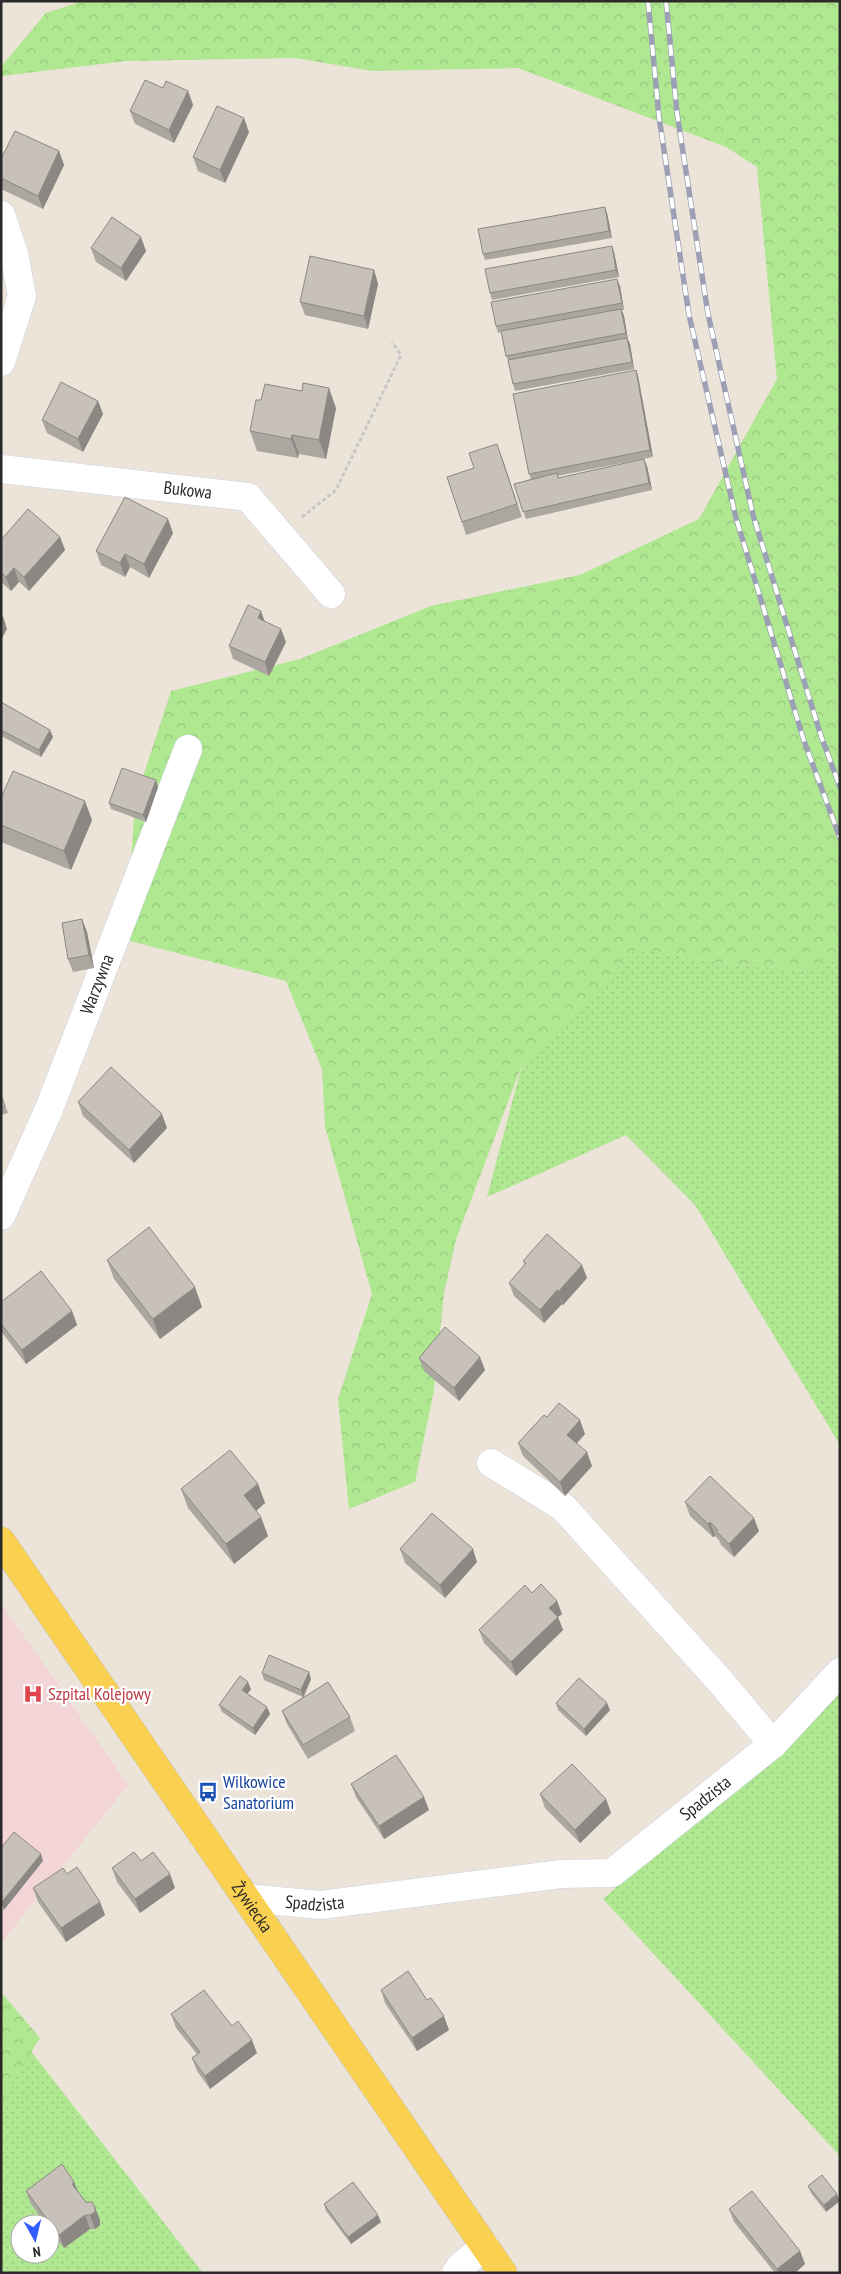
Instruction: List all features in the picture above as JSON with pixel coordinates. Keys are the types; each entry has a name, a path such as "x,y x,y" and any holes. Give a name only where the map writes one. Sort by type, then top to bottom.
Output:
{"main road":[{"name":"Żywiecka","path":"1,1541 504,2273"}],"street":[{"path":"1,215 14,254 22,296 1,362"},
{"name":"Bukowa","path":"1,469 248,497 331,594"},
{"name":"Warzywna","path":"1,1216 49,1109 188,749"},
{"path":"490,1463 562,1507 720,1681 773,1744"},
{"name":"Spadzista","path":"246,1898 321,1905 561,1874 612,1873 773,1744 840,1672"},
{"path":"456,2273 460,2266 485,2246"}],"path":[{"path":"280,535 336,490 401,356 392,342"}],"shaded area":[{"name":"Szpital Kolejowy","path":"1,1603 128,1785 1,1943"}],"green space":[{"path":"83,1 840,1 840,958 809,971 719,963 637,948 522,1065 456,1240 444,1293 434,1390 415,1482 349,1509 338,1399 372,1294 325,1127 322,1069 286,981 126,940 135,801 171,691 300,659 431,606 580,575 699,519 777,379 757,167 726,147 518,68 372,71 295,58 127,61 1,76 1,67 46,13"},
{"path":"637,948 719,963 808,971 840,958 840,1445 695,1205 626,1135 487,1197 522,1065"},
{"path":"840,1689 840,2156 603,1899"},
{"path":"1,1992 40,2038 6,2092 1,2109"},
{"path":"13,2028 203,2273 1,2273 1,2031"}],"building":[{"path":"145,80 163,88 166,81 188,91 169,130 130,111"},
{"path":"217,106 244,118 220,170 193,157"},
{"path":"15,131 59,151 38,196 1,178 1,159"},
{"path":"605,207 609,231 483,254 478,229"},
{"path":"112,217 141,237 121,268 91,248"},
{"path":"612,246 616,270 490,293 485,269"},
{"path":"310,256 374,270 364,316 300,302"},
{"path":"617,279 622,303 496,326 491,302"},
{"path":"621,309 626,333 506,356 501,331"},
{"path":"627,338 632,362 513,384 508,360"},
{"path":"636,370 650,450 529,474 513,394"},
{"path":"61,382 98,401 78,439 42,420"},
{"path":"303,383 329,388 319,440 292,435 291,439 250,431 256,400 261,400 265,384 302,391"},
{"path":"497,444 517,504 462,522 447,477 474,468 469,453"},
{"path":"644,459 649,483 523,512 514,484 557,473 558,478"},
{"path":"125,497 168,519 144,564 125,554 120,563 96,551"},
{"path":"28,509 60,537 24,577 14,568 6,577 1,573 1,540"},
{"path":"248,605 261,611 258,618 281,629 265,662 229,646"},
{"path":"1,702 50,730 39,750 1,730"},
{"path":"122,768 156,780 143,815 109,803"},
{"path":"13,771 85,801 64,851 1,825 1,798"},
{"path":"82,919 89,955 68,959 62,923"},
{"path":"111,1067 162,1114 129,1150 78,1102"},
{"path":"1,1095 5,1106 1,1107"},
{"path":"149,1227 195,1287 153,1319 107,1260"},
{"path":"547,1234 582,1265 540,1310 509,1283 526,1263 523,1261"},
{"path":"41,1271 72,1311 22,1350 1,1324 1,1302"},
{"path":"445,1327 480,1357 454,1388 419,1358"},
{"path":"559,1403 580,1420 567,1435 587,1452 560,1482 518,1443 544,1415 547,1417"},
{"path":"230,1450 258,1484 244,1495 261,1517 226,1544 181,1489"},
{"path":"710,1476 754,1518 729,1544 710,1522 708,1524 685,1502"},
{"path":"432,1513 473,1549 440,1585 400,1549"},
{"path":"541,1584 557,1601 549,1608 558,1617 511,1662 479,1630 525,1585 532,1593"},
{"path":"269,1655 309,1672 301,1690 262,1673"},
{"path":"240,1676 248,1682 242,1690 267,1707 253,1728 219,1705"},
{"path":"579,1678 607,1703 584,1729 556,1703"},
{"path":"328,1682 350,1717 303,1745 282,1711"},
{"path":"396,1755 424,1797 379,1826 351,1784"},
{"path":"572,1764 606,1799 575,1830 540,1794"},
{"path":"14,1832 41,1854 1,1903 1,1848"},
{"path":"134,1852 141,1861 153,1852 170,1874 135,1899 112,1868"},
{"path":"77,1867 100,1902 61,1928 33,1888 63,1868 67,1874"},
{"path":"408,1971 427,2000 431,1998 444,2016 412,2038 381,1990"},
{"path":"204,1990 232,2026 238,2021 252,2040 205,2076 192,2058 200,2052 171,2014"},
{"path":"62,2164 74,2182 72,2184 86,2202 92,2202 95,2212 85,2215 60,2234 60,2214 43,2214 26,2191"},
{"path":"822,2175 837,2194 824,2205 808,2186"},
{"path":"353,2182 378,2215 348,2237 324,2204"},
{"path":"752,2191 800,2251 777,2269 729,2209"}],"railway":[{"path":"648,1 659,117 689,315 736,518 804,741 840,838"},
{"path":"666,1 677,113 708,314 753,515 821,736 840,787"}],"place":[{"name":"Szpital Kolejowy","path":"33,1694"},
{"name":"Wilkowice Sanatorium","path":"208,1792"}]}
